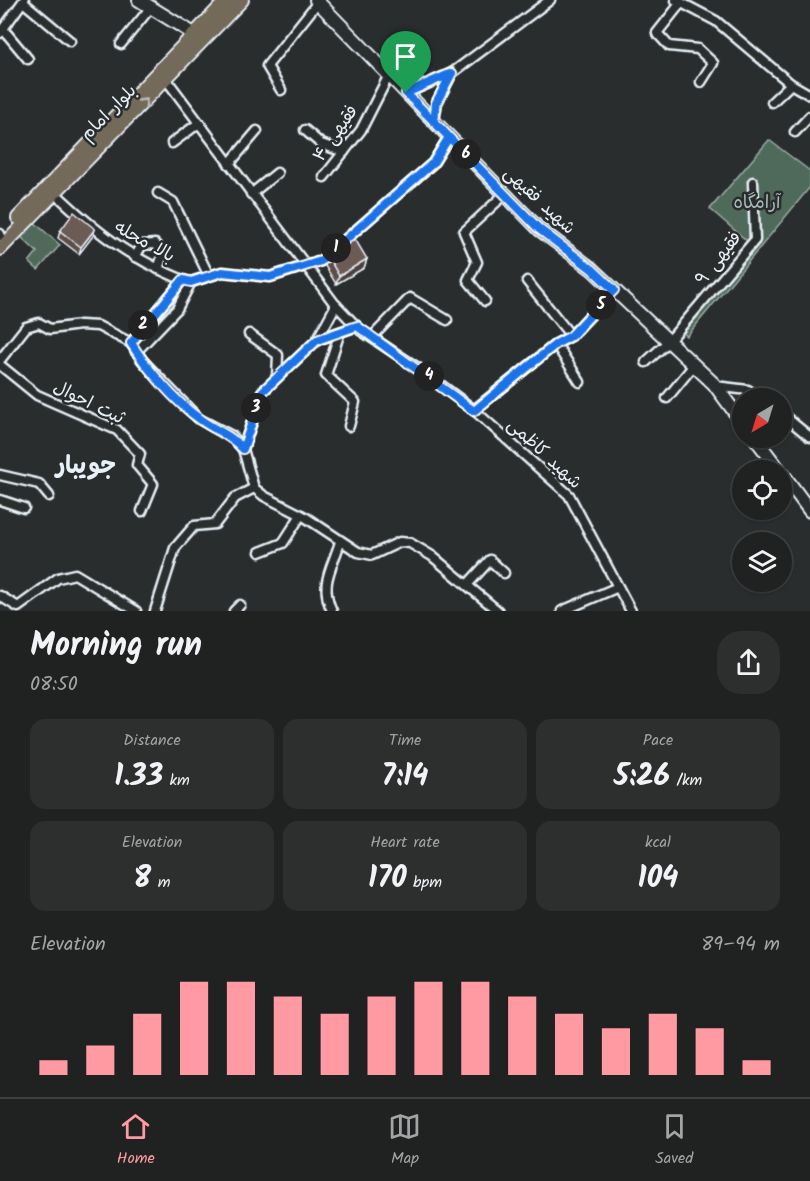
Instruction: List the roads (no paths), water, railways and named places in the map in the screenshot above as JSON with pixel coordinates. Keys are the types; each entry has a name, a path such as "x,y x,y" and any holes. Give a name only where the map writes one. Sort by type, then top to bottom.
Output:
{"main road":[{"path":"139,0 198,38"},
{"name":"بلوار امام","path":"2,239 54,192 166,79 227,0"},
{"name":"بلوار امام","path":"2,239 198,38 242,0"},
{"name":"شهید فقیهی","path":"317,1 539,229 592,269 694,365 715,386 732,409"},
{"path":"763,448 772,460"},
{"path":"792,487 810,511"}],"street":[{"path":"406,93 452,73 550,0"},
{"path":"28,59 2,28 24,1 70,41"},
{"path":"281,90 267,66 317,1"},
{"path":"701,82 713,63 698,49 669,46 657,33 678,2 716,21 791,84 810,94"},
{"path":"121,44 151,8"},
{"path":"434,122 436,103 452,73"},
{"name":"فقیهی ۴","path":"324,177 361,130 389,75"},
{"name":"شهید کاظمی","path":"166,79 305,267 336,305 357,326 474,411 569,495 632,611"},
{"path":"772,102 791,84"},
{"path":"795,132 810,116"},
{"path":"172,142 199,123"},
{"path":"305,130 321,144 344,152"},
{"path":"229,164 257,131"},
{"path":"131,343 187,281 222,272 270,277 321,261 433,163 449,137"},
{"path":"251,194 277,173"},
{"name":"فقیهی ۹","path":"646,362 669,341 755,240 753,182"},
{"name":"بالا محله","path":"54,192 99,234 135,257 187,281"},
{"path":"158,193 172,202 209,276"},
{"path":"485,301 468,280 477,262 464,232 505,194"},
{"path":"135,257 142,245 155,244 163,254 158,269"},
{"path":"136,351 177,309 187,281"},
{"path":"527,281 571,336"},
{"path":"474,411 556,344 571,336 614,290"},
{"path":"372,337 410,298 447,320"},
{"path":"243,449 262,392 317,340 336,305"},
{"path":"0,362 26,327 39,323 50,329 80,325 98,326 131,343 199,419 232,436 243,449 254,488 264,496 302,515 358,552 372,555 400,542 410,543 432,556 498,611"},
{"path":"317,340 357,326"},
{"path":"340,332 326,375 355,402 349,426"},
{"path":"249,334 278,355 277,377"},
{"path":"556,344 580,382"},
{"name":"ثبت احوال","path":"0,362 37,395 117,430 140,454 137,465 153,484 142,511"},
{"path":"667,398 694,365"},
{"path":"715,386 732,388"},
{"path":"792,422 810,437"},
{"path":"0,475 39,484 49,496"},
{"path":"155,611 176,548 194,526 215,524 235,498 254,488"},
{"path":"0,500 24,508"},
{"path":"260,552 283,543 302,515"},
{"path":"332,611 325,594 327,578 340,542"},
{"path":"467,585 490,560 504,573"},
{"path":"0,596 18,608 58,578 75,574 136,611"},
{"path":"562,611 618,587"}],"district":[{"name":"جویبار","path":"86,465"}],"park label":[{"name":"آرامگاه","path":"757,202"}]}
